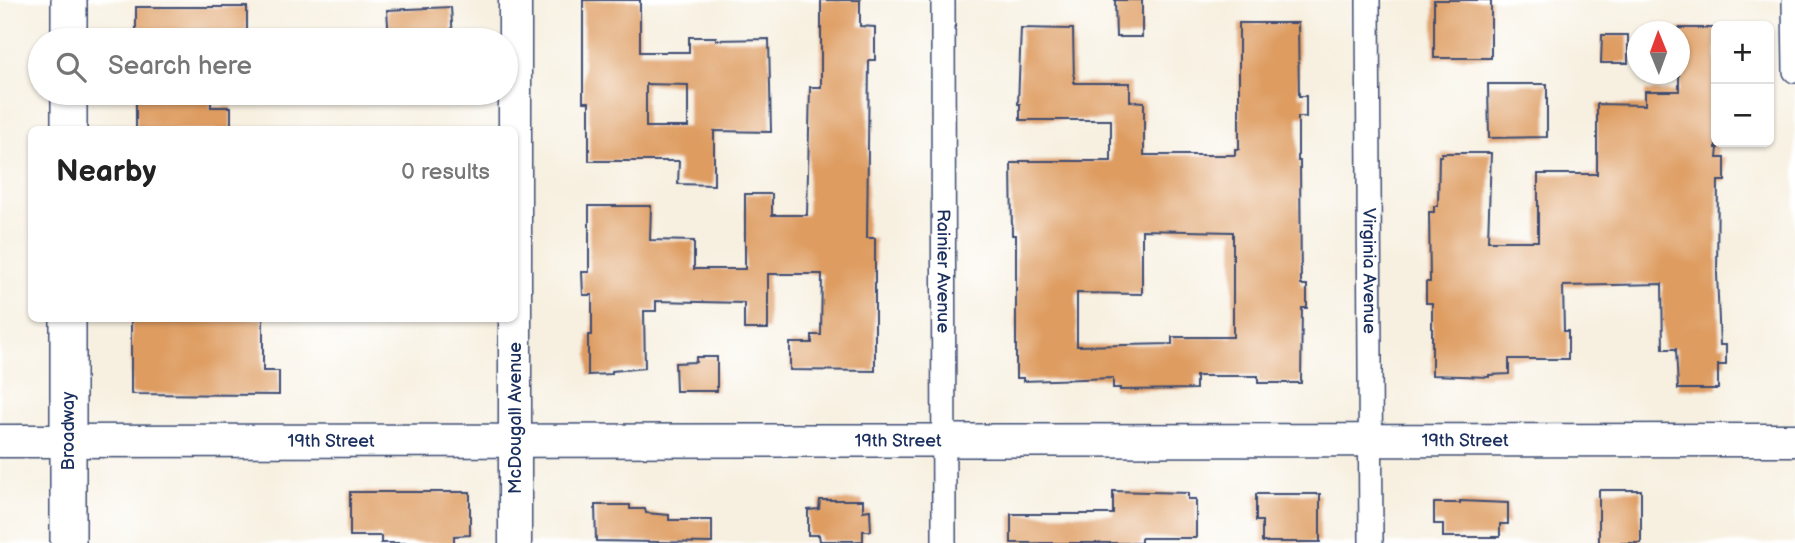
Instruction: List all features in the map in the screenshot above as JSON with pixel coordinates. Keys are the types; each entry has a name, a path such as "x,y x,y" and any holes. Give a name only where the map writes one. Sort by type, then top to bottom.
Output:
{"main road":[{"path":"69,0 69,28"},
{"path":"69,105 69,126"},
{"name":"Broadway","path":"68,322 68,543"}],"street":[{"name":"McDougall Avenue","path":"514,0 514,28"},
{"name":"Rainier Avenue","path":"943,0 944,543"},
{"name":"Virginia Avenue","path":"1368,0 1371,543"},
{"path":"1794,0 1795,71"},
{"name":"McDougall Avenue","path":"514,105 514,126"},
{"name":"McDougall Avenue","path":"515,322 515,543"},
{"name":"19th Street","path":"0,441 1795,440"}],"building":[{"path":"583,0 640,0 640,52 689,52 689,37 716,37 716,40 769,39 771,132 714,131 714,185 678,184 679,161 589,161 589,102 583,102","holes":["646,84 688,85 688,127 646,127"]},
{"path":"821,0 860,0 860,26 875,27 875,60 869,60 867,238 875,238 875,371 790,370 790,343 812,343 812,335 821,335 822,274 768,274 768,329 744,329 744,303 656,301 656,311 644,311 645,368 588,375 592,295 583,295 582,272 589,272 589,206 651,206 650,240 694,241 694,269 745,269 745,194 772,194 772,215 807,215 810,87 821,87"},
{"path":"1115,0 1142,0 1142,37 1116,37"},
{"path":"1434,0 1491,0 1491,58 1434,58"},
{"path":"136,7 247,7 247,28 136,28"},
{"path":"451,7 452,28 388,28 387,10"},
{"path":"1239,23 1298,23 1299,96 1306,96 1306,117 1298,117 1301,285 1307,285 1307,308 1302,308 1301,383 1258,383 1258,376 1196,376 1196,389 1120,390 1113,388 1113,378 1023,381 1023,378 1016,378 1016,235 1012,235 1011,163 1111,161 1111,120 1020,120 1018,104 1021,28 1073,29 1074,83 1130,83 1130,101 1144,102 1144,155 1235,155 1235,149 1239,149","holes":["1142,230 1233,232 1233,337 1172,337 1172,344 1077,346 1077,293 1142,294"]},
{"path":"1690,28 1711,28 1711,147 1718,148 1717,158 1725,158 1725,181 1718,181 1717,274 1720,345 1726,345 1726,365 1718,365 1718,389 1678,389 1676,349 1663,349 1662,284 1563,286 1568,359 1509,359 1509,374 1489,377 1432,375 1432,303 1426,303 1426,282 1430,282 1429,212 1434,212 1434,206 1438,206 1439,156 1442,156 1442,153 1491,153 1488,241 1538,241 1538,174 1597,174 1597,104 1645,105 1645,91 1679,91 1679,84 1690,84"},
{"path":"1602,35 1627,35 1627,63 1601,63"},
{"path":"1488,84 1547,84 1547,137 1489,138"},
{"path":"136,105 231,107 231,126 136,126"},
{"path":"131,322 263,322 263,371 279,371 279,395 131,394"},
{"path":"696,357 717,357 717,391 676,391 675,363 696,362"},
{"path":"1599,490 1641,490 1641,543 1599,543"},
{"path":"1113,491 1188,493 1188,499 1196,499 1196,538 1141,538 1141,543 1011,543 1011,514 1113,514"},
{"path":"350,492 470,492 470,535 454,536 454,543 381,543 381,536 350,536"},
{"path":"1256,494 1320,494 1320,542 1262,542 1262,521 1256,521"},
{"path":"820,500 863,500 863,511 870,510 871,531 863,531 863,541 820,541 819,535 808,535 808,510 819,509"},
{"path":"1434,503 1508,503 1508,524 1500,524 1500,537 1443,537 1443,524 1434,524"},
{"path":"595,505 630,505 630,509 645,509 646,513 669,515 669,520 712,520 712,543 596,541"}]}
